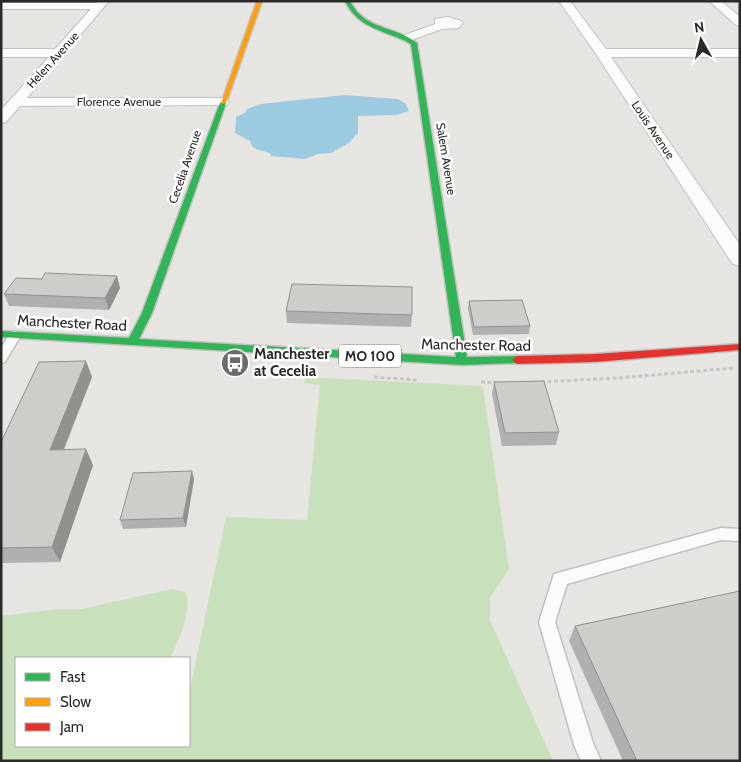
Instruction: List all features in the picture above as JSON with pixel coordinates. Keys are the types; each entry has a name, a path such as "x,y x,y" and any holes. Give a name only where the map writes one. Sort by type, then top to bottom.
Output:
{"street":[{"name":"Cecelia Avenue","path":"133,341 148,313 222,102 260,1"},
{"path":"347,1 351,12 364,22 406,38 441,26"},
{"name":"Louis Avenue","path":"564,1 602,53 740,260"},
{"path":"714,1 740,23"},
{"path":"1,6 102,3"},
{"name":"Helen Avenue","path":"1,119 102,3"},
{"name":"Salem Avenue","path":"406,38 414,43 462,361"},
{"path":"1,53 60,53"},
{"path":"602,53 740,53"},
{"name":"Florence Avenue","path":"15,102 222,102"},
{"name":"Manchester Road","path":"1,334 462,361 590,359 740,347"}],"lane":[{"path":"1,359 15,335"},
{"path":"591,761 584,745 548,622 560,580 721,534 740,535"}],"green space":[{"path":"306,377 483,386 509,569 490,598 490,620 553,761 1,761 1,616 58,609 81,609 173,589 186,592 187,609 181,634 170,657 15,657 15,747 190,747 190,689 226,517 307,520 320,385 304,383"}],"water":[{"path":"344,95 398,99 406,104 409,111 396,115 358,116 358,133 349,143 331,153 318,154 305,159 271,156 270,153 253,147 250,141 235,133 236,117 245,113 247,109 261,104"}],"building":[{"path":"45,273 117,276 105,298 4,294 16,278 42,279"},
{"path":"292,284 412,287 412,315 286,311"},
{"path":"522,300 530,326 474,327 469,301"},
{"path":"86,361 50,450 86,449 52,547 1,548 1,442 39,362"},
{"path":"544,381 559,432 505,433 494,382"},
{"path":"192,471 183,518 120,520 133,473"},
{"path":"740,591 740,761 637,761 575,626"}],"traffic: fast":[{"path":"347,1 358,18 414,43 462,361"},
{"path":"133,341 147,313 223,103"},
{"path":"1,334 462,361 517,360"}],"traffic: slow":[{"path":"223,103 260,1"}],"traffic: jam":[{"path":"517,360 595,358 740,347"}],"place":[{"name":"Manchester at Cecelia","path":"235,363"}]}
